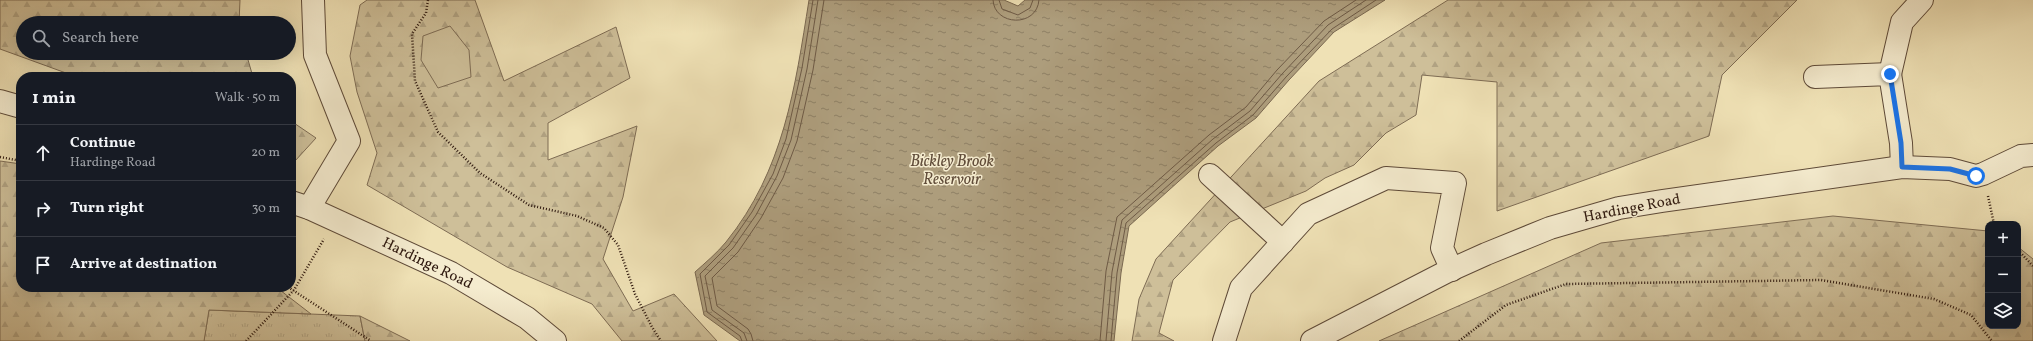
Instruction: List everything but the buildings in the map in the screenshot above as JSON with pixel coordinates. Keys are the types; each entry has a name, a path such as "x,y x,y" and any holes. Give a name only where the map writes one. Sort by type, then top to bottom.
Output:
{"street":[{"path":"300,205 349,141 315,55 313,0"},
{"path":"1902,167 1901,143 1890,74 1902,22 1922,0"},
{"path":"1815,77 1890,74"},
{"path":"0,101 16,106"},
{"path":"1980,175 2021,156 2033,155"},
{"name":"Hardinge Road","path":"1312,341 1452,270 1550,228 1619,208 1902,167 1950,169 1980,175"},
{"path":"1210,175 1283,242"},
{"path":"1224,341 1241,288 1308,214 1386,178 1455,183 1442,248 1452,270"},
{"name":"Hardinge Road","path":"300,205 451,273 527,318 555,341"}],"path":[{"path":"428,0 426,13 412,34 415,82 438,132 480,173 529,205 577,216 604,228 618,245 635,294 661,341"},
{"path":"0,157 16,160"},
{"path":"1980,175 1993,221"},
{"path":"296,287 334,221"},
{"path":"2021,253 2033,266"},
{"path":"1459,341 1506,305 1566,284 1821,280 1934,299 1971,314 1992,341"},
{"path":"296,291 371,341"},
{"path":"246,341 292,292"}],"green space":[{"path":"0,0 240,0 239,16 16,16 16,55 0,49"},
{"path":"367,0 475,0 504,81 616,27 630,78 548,123 548,160 637,126 623,197 603,259 633,311 674,294 717,341 622,341 592,304 507,267 367,185 377,153 357,92 350,56 360,5"},
{"path":"1448,0 1797,0 1722,75 1709,136 1497,211 1497,82 1422,75 1416,115 1386,133 1354,165 1325,178 1306,191 1230,222 1173,280 1159,333 1174,341 1132,341 1139,299 1156,259 1319,81"},
{"path":"450,26 469,50 471,77 438,88 421,60 423,36"},
{"path":"30,60 248,60 252,72 63,72"},
{"path":"296,124 316,138 296,160"},
{"path":"0,161 16,163 16,292 282,292 311,314 209,310 204,341 0,341"},
{"path":"1833,216 1985,231 1985,329 2021,329 2021,249 2033,259 2033,341 1379,341 1601,243"},
{"path":"209,310 360,316 365,341 204,341"},
{"path":"360,316 410,341 365,341"}],"water":[{"name":"Bickley Brook Reservoir","path":"809,0 1004,0 1018,6 1025,0 1385,0 1334,32 1256,118 1218,146 1129,226 1121,273 1114,341 740,341 704,315 695,272 726,242 746,215 774,157 792,96"}],"route":[{"path":"1890,74 1901,143 1902,167 1950,169 1976,176"}]}
